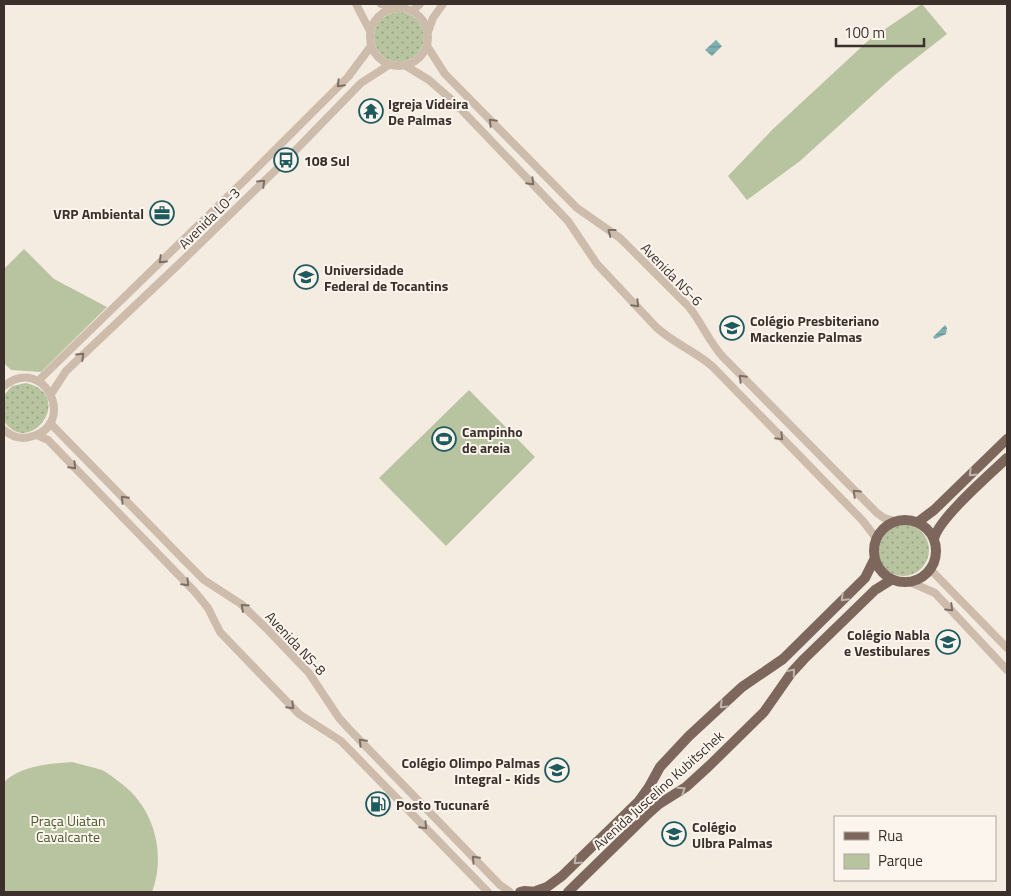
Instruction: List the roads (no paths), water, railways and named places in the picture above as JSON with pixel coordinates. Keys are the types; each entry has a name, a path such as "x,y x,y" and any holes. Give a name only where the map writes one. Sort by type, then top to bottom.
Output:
{"main road":[{"path":"918,522 934,510 1007,439"},
{"path":"934,539 944,519 1007,458"},
{"path":"907,519 918,522 930,532 934,539 935,560 930,570 921,578 910,582 891,580 878,568 874,560 876,538 887,524 907,519"},
{"name":"Avenida Juscelino Kubitschek","path":"537,892 562,876 639,801 649,788 660,767 689,736 742,687 783,659 865,578 874,560"},
{"name":"Avenida Juscelino Kubitschek","path":"568,892 650,812 686,787 709,766 764,712 792,672 804,659 869,595 891,580"},
{"path":"520,892 537,892"}],"street":[{"path":"356,4 370,31 371,46 378,58 390,65 406,66 415,62 422,55 427,46 432,18 443,4"},
{"path":"382,4 412,11 420,16 428,32"},
{"path":"412,11 420,4"},
{"path":"370,31 374,20 383,12 394,8"},
{"name":"Avenida LO-3","path":"38,381 254,172 348,77 371,46"},
{"name":"Avenida NS-6","path":"427,46 445,74 577,208 620,238 682,300 696,316 719,353 836,473 876,513 884,518 895,521"},
{"name":"Avenida LO-3","path":"51,394 66,371 286,160 361,83 390,65"},
{"path":"406,66 429,80 453,101 568,221 597,264 656,327 666,336 702,357 712,366 863,522 876,538"},
{"path":"4,430 8,437 28,438 44,430 54,414 54,404 46,386 29,378 6,381"},
{"name":"Avenida NS-8","path":"50,423 204,580 241,604 265,627 308,673 339,718 349,729 510,892"},
{"path":"37,435 48,440 195,592 208,608 220,632 299,714 340,741 488,892"},
{"path":"930,570 1007,648"},
{"path":"910,582 935,593 1007,670"}],"water":[{"path":"716,40 722,46 712,56 705,50"},
{"path":"945,325 947,328 946,334 935,339 933,337"}],"place":[{"name":"Igreja Videira De Palmas","path":"371,111"},
{"name":"108 Sul","path":"286,160"},
{"name":"VRP Ambiental","path":"162,213"},
{"name":"Universidade Federal de Tocantins","path":"306,277"},
{"name":"Colégio Presbiteriano Mackenzie Palmas","path":"732,328"},
{"name":"Campinho de areia","path":"444,439"},
{"name":"Colégio Nabla e Vestibulares","path":"948,642"},
{"name":"Colégio Olimpo Palmas Integral - Kids","path":"557,770"},
{"name":"Posto Tucunaré","path":"378,804"},
{"name":"Colégio Ulbra Palmas","path":"674,834"}],"park label":[{"name":"Praça Uiatan Cavalcante","path":"68,828"}]}
